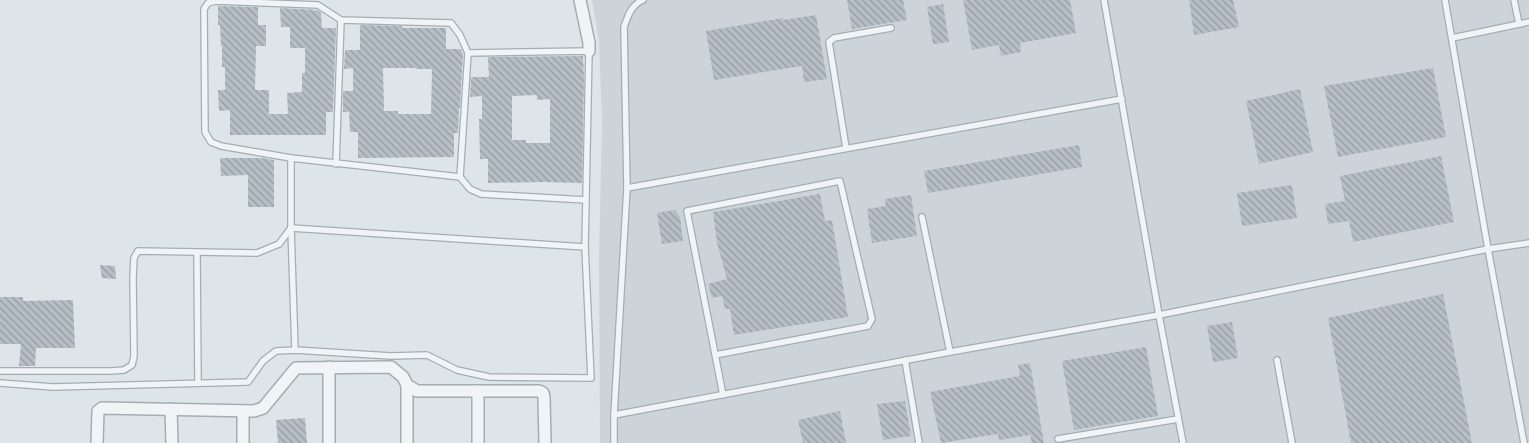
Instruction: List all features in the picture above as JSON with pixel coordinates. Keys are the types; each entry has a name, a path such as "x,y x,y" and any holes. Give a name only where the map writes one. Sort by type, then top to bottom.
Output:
{"street":[{"path":"580,0 589,51"},
{"path":"329,367 329,443"},
{"path":"97,443 98,411 102,408 254,411 263,408 296,368 390,367 403,377 408,385 418,391 539,391 543,393 545,443"},
{"path":"407,443 408,385"},
{"path":"478,391 478,443"},
{"path":"171,409 172,443"},
{"path":"243,411 243,443"}],"lane":[{"path":"614,443 627,188 624,27 629,13 637,2 643,0"},
{"path":"1104,0 1182,443"},
{"path":"1445,0 1524,443"},
{"path":"1514,0 1519,24"},
{"path":"460,177 291,158 221,146 211,142 205,132 204,9 208,3 214,1 318,5 341,20 451,24 460,35 468,53 460,177 470,189 482,194 586,200"},
{"path":"336,164 341,20"},
{"path":"1452,38 1529,22"},
{"path":"846,148 829,42 834,38 891,28"},
{"path":"0,383 53,387 248,382 262,361 276,351 295,350 391,356 427,355 457,370 489,377 591,378 585,247 589,51 468,53"},
{"path":"627,188 1122,99"},
{"path":"291,158 295,350"},
{"path":"715,355 868,326 872,319 840,181 687,211 715,355 723,395"},
{"path":"922,217 950,352"},
{"path":"291,228 585,247"},
{"path":"0,371 124,370 132,365 134,356 133,278 134,258 138,251 256,253 279,244 291,228"},
{"path":"614,415 905,360 1159,315 1488,249 1529,243"},
{"path":"196,252 198,383"},
{"path":"905,360 919,443"},
{"path":"1277,360 1292,443"},
{"path":"1058,439 1178,419"}],"shaded area":[{"path":"592,0 1529,0 1529,443 600,443 599,260 602,122 599,41"}],"building":[{"path":"847,0 903,0 907,20 852,29"},
{"path":"963,0 1070,0 1076,33 1020,43 1021,52 1001,56 999,45 972,50"},
{"path":"1189,0 1233,0 1239,27 1194,35"},
{"path":"943,4 949,42 933,44 927,7"},
{"path":"218,6 258,7 258,25 266,25 266,46 256,46 255,90 269,90 269,114 288,114 287,93 302,92 302,73 305,73 305,48 290,48 290,27 281,27 280,8 317,10 321,13 322,28 336,28 333,112 326,112 326,135 230,135 230,110 219,111 218,90 225,90 225,67 222,67"},
{"path":"816,15 827,79 804,82 802,66 714,80 706,31 783,18 783,20"},
{"path":"360,25 402,26 402,28 446,28 446,49 461,49 463,54 458,133 454,133 454,157 358,158 358,132 350,132 349,112 343,112 343,91 353,91 353,68 344,69 345,50 360,50","holes":["383,68 432,69 431,114 398,114 398,111 384,111"]},
{"path":"583,56 582,183 488,183 488,159 480,159 479,119 482,119 482,96 470,97 471,77 489,77 488,57","holes":["537,95 537,100 550,99 550,143 526,143 526,140 512,140 512,96"]},
{"path":"1433,68 1446,137 1338,157 1324,86"},
{"path":"1300,89 1313,152 1259,164 1246,101"},
{"path":"1079,145 1082,167 928,193 924,171"},
{"path":"1441,156 1454,222 1353,242 1349,221 1328,224 1325,204 1345,201 1340,176"},
{"path":"220,158 262,158 274,160 274,207 248,207 248,175 221,176"},
{"path":"1292,185 1297,218 1242,226 1237,193"},
{"path":"820,194 825,221 832,220 848,317 734,335 730,309 725,309 722,296 712,298 708,284 727,279 717,243 713,212"},
{"path":"911,195 917,236 872,243 867,209 886,206 885,199"},
{"path":"675,210 680,217 683,241 662,244 657,213"},
{"path":"100,265 115,266 116,279 102,278"},
{"path":"1443,294 1472,443 1351,443 1328,318"},
{"path":"0,297 23,297 23,301 73,300 75,348 36,348 35,366 19,366 21,344 0,344"},
{"path":"1232,322 1238,358 1213,362 1207,326"},
{"path":"1146,347 1158,416 1074,430 1062,361"},
{"path":"1030,363 1044,443 1032,443 1030,435 999,440 998,434 941,443 930,392 1020,376 1018,365"},
{"path":"905,401 911,436 883,440 877,404"},
{"path":"840,411 846,443 803,443 798,420"},
{"path":"305,418 307,443 278,443 276,420"}]}
